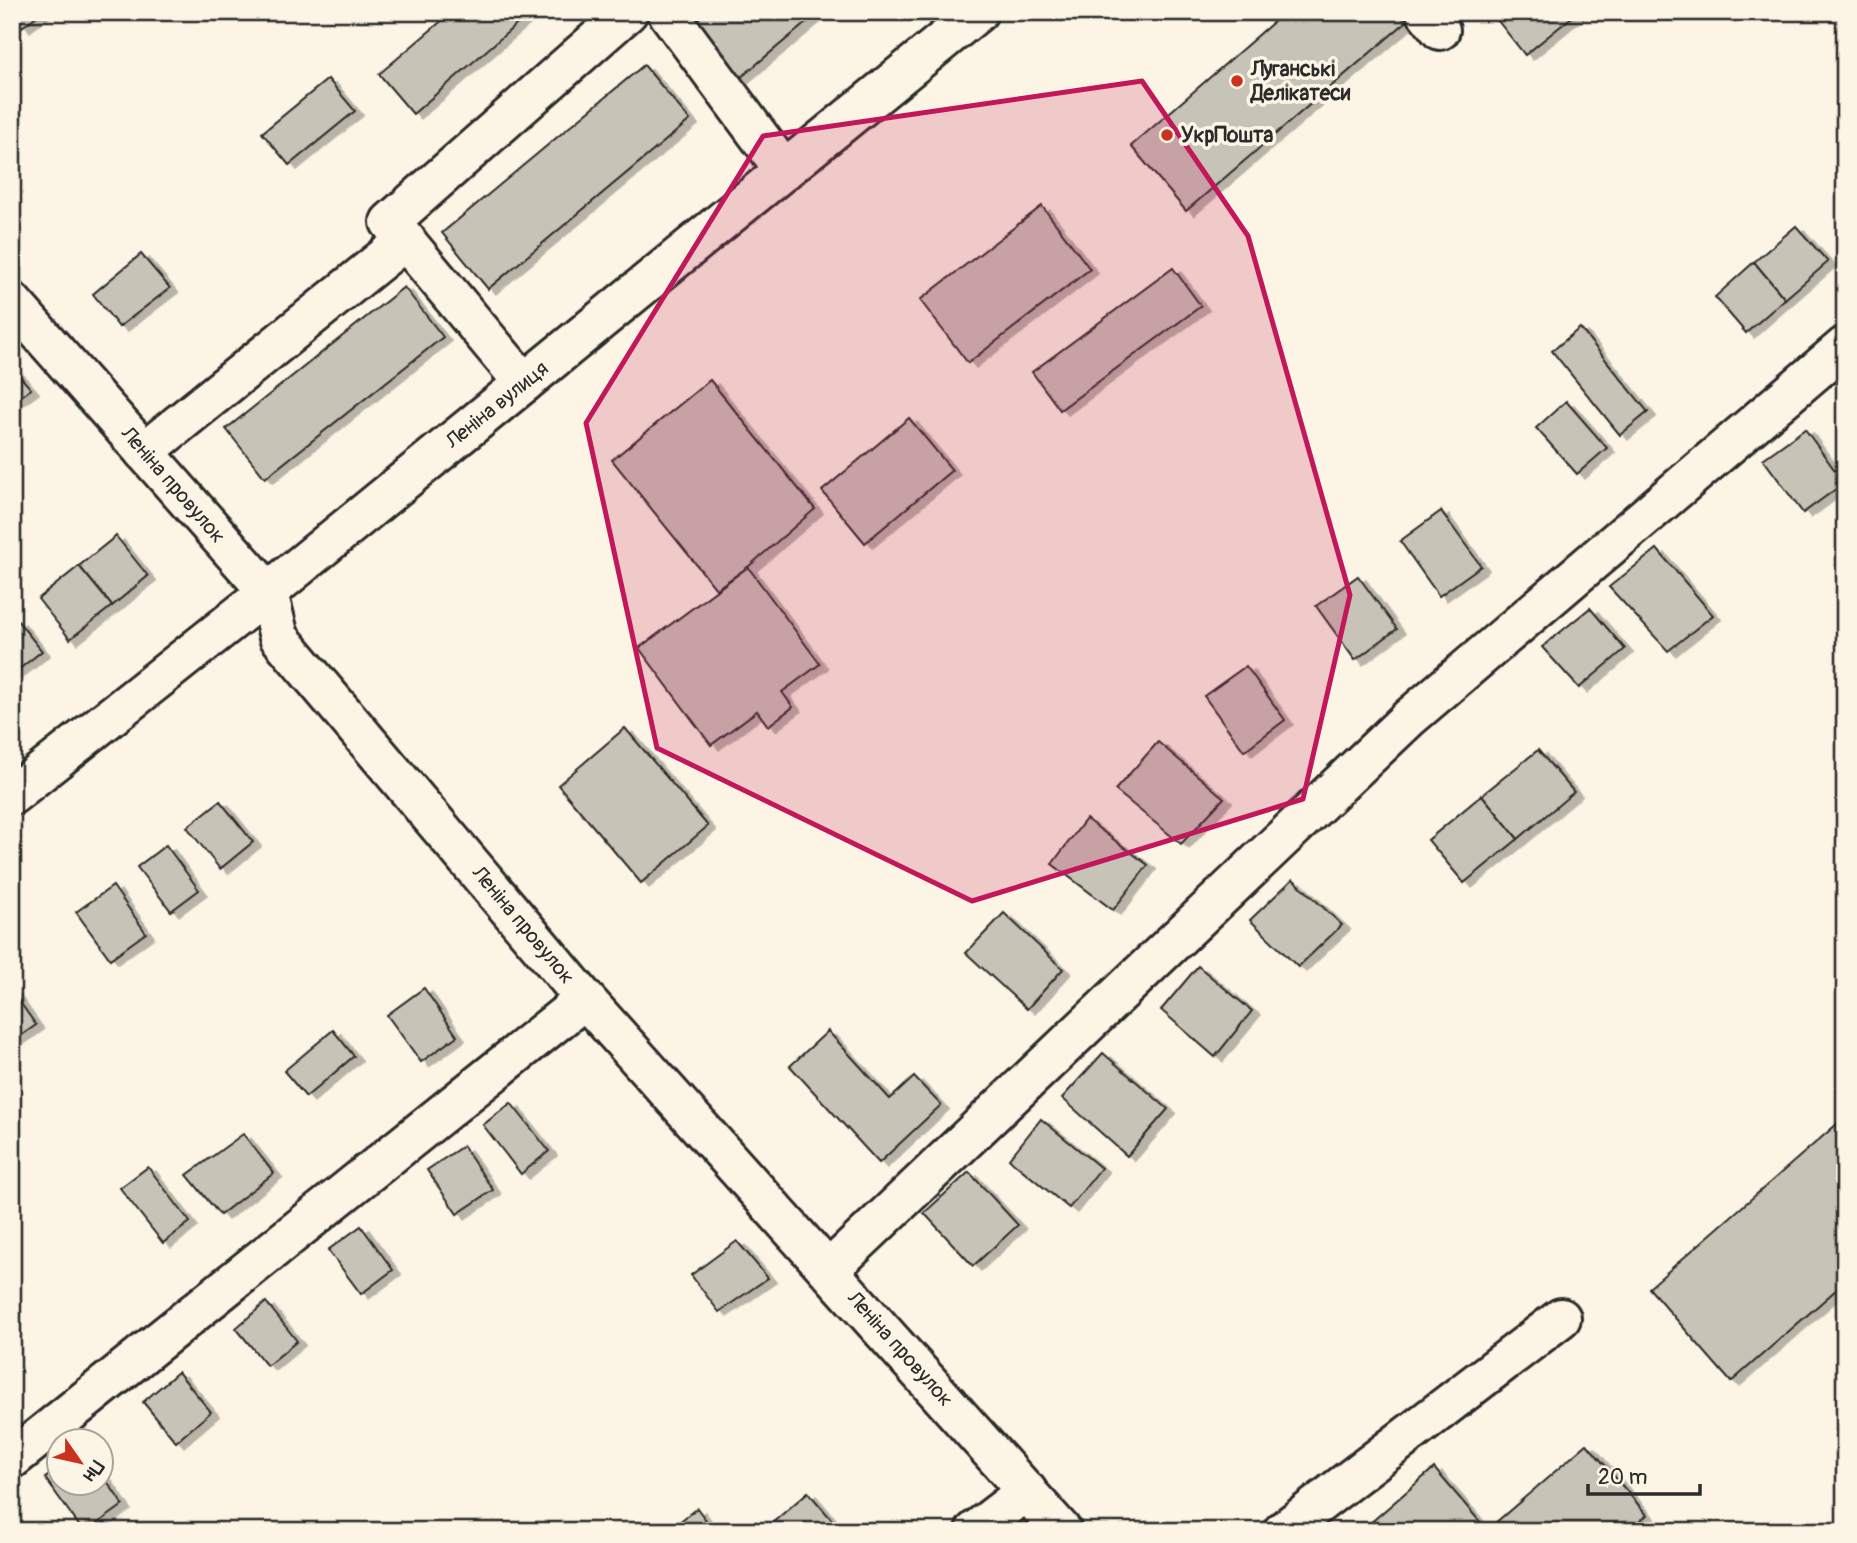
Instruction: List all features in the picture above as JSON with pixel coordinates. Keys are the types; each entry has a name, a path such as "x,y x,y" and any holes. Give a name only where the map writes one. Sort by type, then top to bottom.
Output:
{"street":[{"path":"524,383 390,222 628,12"},
{"path":"667,12 784,170"},
{"name":"Леніна вулиця","path":"12,795 268,592 978,12"},
{"path":"144,452 406,240"},
{"name":"Леніна провулок","path":"12,302 268,592 279,637 585,999 1062,1531"},
{"path":"829,1270 1409,718 1845,346"},
{"path":"12,1459 585,999"},
{"path":"1283,1531 1561,1318"},
{"path":"975,1531 1027,1491"}],"highlighted area":[{"path":"1142,81 1248,236 1350,595 1303,799 972,901 657,748 586,423 763,136"}],"building":[{"path":"12,12 42,12 22,27"},
{"path":"452,12 531,12 413,114 379,74"},
{"path":"706,12 819,12 740,78 693,23"},
{"path":"1285,12 1398,12 1406,22 1186,211 1131,146"},
{"path":"1491,12 1578,12 1525,55"},
{"path":"644,65 690,120 488,289 442,233"},
{"path":"328,79 355,111 289,165 262,133"},
{"path":"1042,206 1090,269 968,363 920,300"},
{"path":"1796,226 1828,262 1785,299 1754,262"},
{"path":"141,254 170,288 119,327 93,294"},
{"path":"1754,262 1785,299 1746,333 1715,297"},
{"path":"1173,268 1201,306 1060,410 1032,372"},
{"path":"404,287 443,337 265,478 226,429"},
{"path":"1580,328 1648,412 1620,435 1552,351"},
{"path":"12,367 31,389 12,403"},
{"path":"710,380 815,509 748,567 716,589 612,460"},
{"path":"1566,401 1607,448 1577,474 1536,428"},
{"path":"909,418 952,470 865,543 822,491"},
{"path":"1805,429 1844,483 1803,513 1763,459"},
{"path":"1441,511 1481,566 1439,596 1400,541"},
{"path":"116,536 148,576 112,606 79,566"},
{"path":"1657,549 1713,615 1668,651 1609,587"},
{"path":"79,566 112,606 70,639 38,599"},
{"path":"748,567 820,664 782,692 793,707 768,726 757,711 711,745 639,648"},
{"path":"1358,576 1397,629 1355,660 1316,606"},
{"path":"1590,608 1625,649 1579,688 1542,647"},
{"path":"17,620 42,651 13,674 12,624"},
{"path":"1246,666 1285,720 1244,751 1204,696"},
{"path":"625,728 708,826 641,883 558,785"},
{"path":"1158,742 1224,798 1181,844 1115,790"},
{"path":"1538,750 1574,792 1518,839 1482,795"},
{"path":"1482,795 1518,839 1464,883 1428,840"},
{"path":"220,801 253,842 220,869 187,827"},
{"path":"1086,819 1148,865 1113,910 1052,864"},
{"path":"166,845 199,890 171,911 137,867"},
{"path":"1293,879 1342,925 1298,967 1250,920"},
{"path":"113,886 146,933 110,959 76,912"},
{"path":"1004,913 1063,969 1027,1009 966,953"},
{"path":"1198,966 1252,1011 1215,1057 1161,1010"},
{"path":"424,988 457,1036 421,1062 387,1015"},
{"path":"12,991 36,1025 12,1042"},
{"path":"333,1030 354,1056 306,1097 284,1071"},
{"path":"828,1031 890,1099 914,1077 941,1105 879,1163 790,1066"},
{"path":"1103,1053 1168,1109 1127,1156 1062,1098"},
{"path":"511,1103 549,1151 521,1174 483,1125"},
{"path":"1845,1117 1845,1282 1731,1382 1649,1288"},
{"path":"1041,1119 1101,1168 1069,1208 1009,1159"},
{"path":"243,1134 274,1173 220,1215 187,1175"},
{"path":"463,1146 493,1190 457,1214 427,1170"},
{"path":"148,1167 190,1222 163,1243 120,1188"},
{"path":"969,1172 1018,1225 973,1266 924,1213"},
{"path":"361,1226 393,1270 361,1294 328,1250"},
{"path":"737,1241 768,1278 719,1312 691,1275"},
{"path":"266,1302 297,1341 267,1366 236,1328"},
{"path":"178,1372 211,1412 176,1442 143,1402"},
{"path":"1587,1444 1647,1515 1628,1531 1372,1531 1368,1525 1434,1468 1487,1530"},
{"path":"808,1492 839,1528 837,1531 763,1531"},
{"path":"116,1495 123,1505 87,1531 83,1531 59,1498 116,1498"},
{"path":"697,1508 714,1531 668,1531"}],"place":[{"name":"Луганські Делікатеси","path":"1237,81"},
{"name":"УкрПошта","path":"1167,135"}]}
